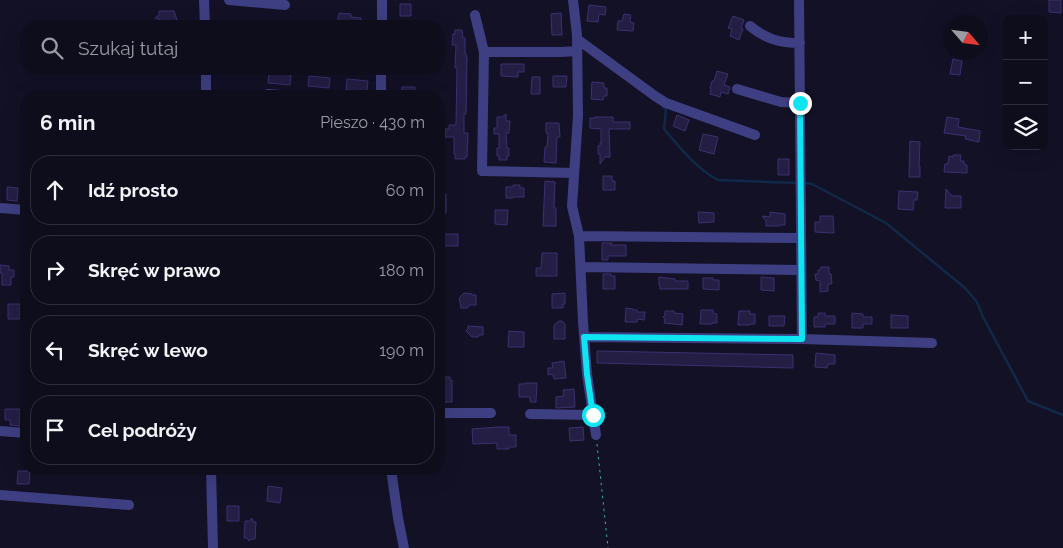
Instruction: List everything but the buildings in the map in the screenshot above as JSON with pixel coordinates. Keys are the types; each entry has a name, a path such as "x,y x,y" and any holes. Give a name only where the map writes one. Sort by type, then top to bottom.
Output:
{"street":[{"path":"204,0 205,20"},
{"path":"229,0 285,5"},
{"path":"382,0 382,20"},
{"path":"573,0 577,39 578,116 572,206 579,236 587,374 596,435"},
{"path":"799,0 802,339"},
{"path":"476,15 484,52 482,171 574,173"},
{"path":"750,26 761,35 774,40 785,43 800,43"},
{"path":"577,39 666,103 755,135"},
{"path":"484,52 577,51"},
{"path":"206,75 206,90"},
{"path":"381,75 381,90"},
{"path":"737,89 775,101 800,103"},
{"path":"0,208 20,210"},
{"path":"579,236 801,238"},
{"path":"581,267 801,270"},
{"path":"584,337 802,339 932,343"},
{"path":"445,413 491,413"},
{"path":"530,414 593,415"},
{"path":"0,431 20,433"},
{"path":"211,475 213,548"},
{"path":"392,475 404,548"},
{"path":"0,495 129,506"}],"path":[{"path":"596,435 608,548"}],"waterway":[{"path":"663,107 666,109 664,129 695,164 718,180 797,183"},
{"path":"805,183 812,184 886,223 965,288 977,302 983,317 1028,401 1063,415"}],"route":[{"path":"593,415 584,337 802,339 800,103"}]}
